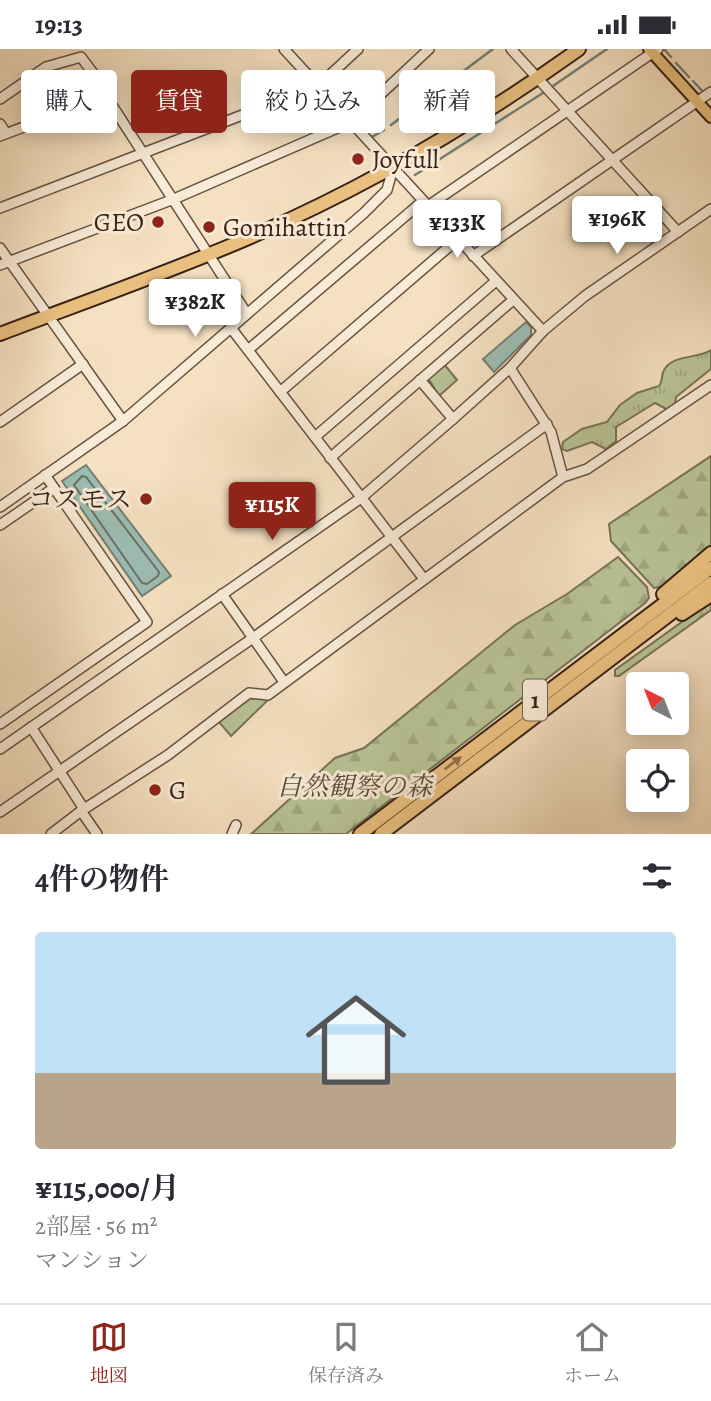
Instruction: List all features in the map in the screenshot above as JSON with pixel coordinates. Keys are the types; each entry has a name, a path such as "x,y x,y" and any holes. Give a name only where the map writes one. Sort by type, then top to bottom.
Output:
{"highway":[{"path":"0,334 209,255 393,168 538,79 579,49"},
{"path":"590,666 711,553"},
{"name":"1","path":"381,834 711,568"},
{"name":"1","path":"360,834 590,666 711,583"},
{"path":"590,666 711,595"}],"main road":[{"path":"653,50 711,117"}],"street":[{"path":"284,49 303,70"},
{"path":"335,70 358,49"},
{"path":"385,90 429,49"},
{"path":"511,49 678,232"},
{"path":"248,350 426,204 567,111 653,50"},
{"path":"42,70 76,57 81,57 93,70"},
{"path":"0,99 21,84"},
{"path":"473,256 711,93"},
{"path":"117,112 247,314"},
{"path":"0,208 241,115"},
{"path":"0,124 3,135 21,128"},
{"path":"5,263 174,199 326,133"},
{"path":"361,133 543,331"},
{"path":"0,507 123,421 379,201 388,189 393,168"},
{"path":"0,749 361,498 510,368 543,331 585,296 711,209"},
{"path":"280,392 458,239"},
{"path":"0,248 5,263 48,316 123,421"},
{"path":"315,437 496,281"},
{"path":"330,457 513,300"},
{"path":"231,328 424,579"},
{"path":"0,422 83,364"},
{"path":"510,368 547,424 563,477"},
{"path":"420,380 453,419"},
{"path":"51,834 82,810 168,755 249,693 268,695 563,477 587,469 711,385"},
{"path":"0,812 253,638 547,424"},
{"path":"0,724 147,622 45,475"},
{"path":"0,525 54,488"},
{"path":"222,594 284,682"},
{"path":"31,727 97,834"}],"green space":[{"path":"711,350 711,369 676,397 675,404 668,410 655,403 616,427 616,441 606,449 592,442 567,451 562,449 563,442 582,429 607,422 620,405 637,393 659,386 664,370 673,361"},
{"path":"444,364 457,380 439,396 428,378"},
{"path":"711,456 711,546 665,586 654,588 611,541 609,524"},
{"name":"自然観察の森","path":"618,557 647,587 649,598 645,603 346,834 251,834 335,758 364,748 515,625 567,594"},
{"path":"711,601 711,610 619,676 615,676 615,670"},
{"path":"250,698 269,699 231,736 219,722"}],"water":[{"path":"526,322 531,327 531,335 494,372 483,359"},
{"path":"86,465 171,576 142,596 62,481"}],"waterway":[{"path":"391,125 493,49"},
{"path":"550,88 607,49"},
{"path":"664,49 671,57"},
{"path":"676,63 689,77"},
{"path":"693,81 705,94"},
{"path":"415,175 546,91"},
{"path":"370,138 379,133"},
{"path":"680,225 711,204"}],"place":[{"name":"Joyfull","path":"358,159"},
{"name":"GEO","path":"158,222"},
{"name":"Gomihattin","path":"209,227"},
{"name":"コスモス","path":"146,499"},
{"name":"G","path":"155,790"}]}
